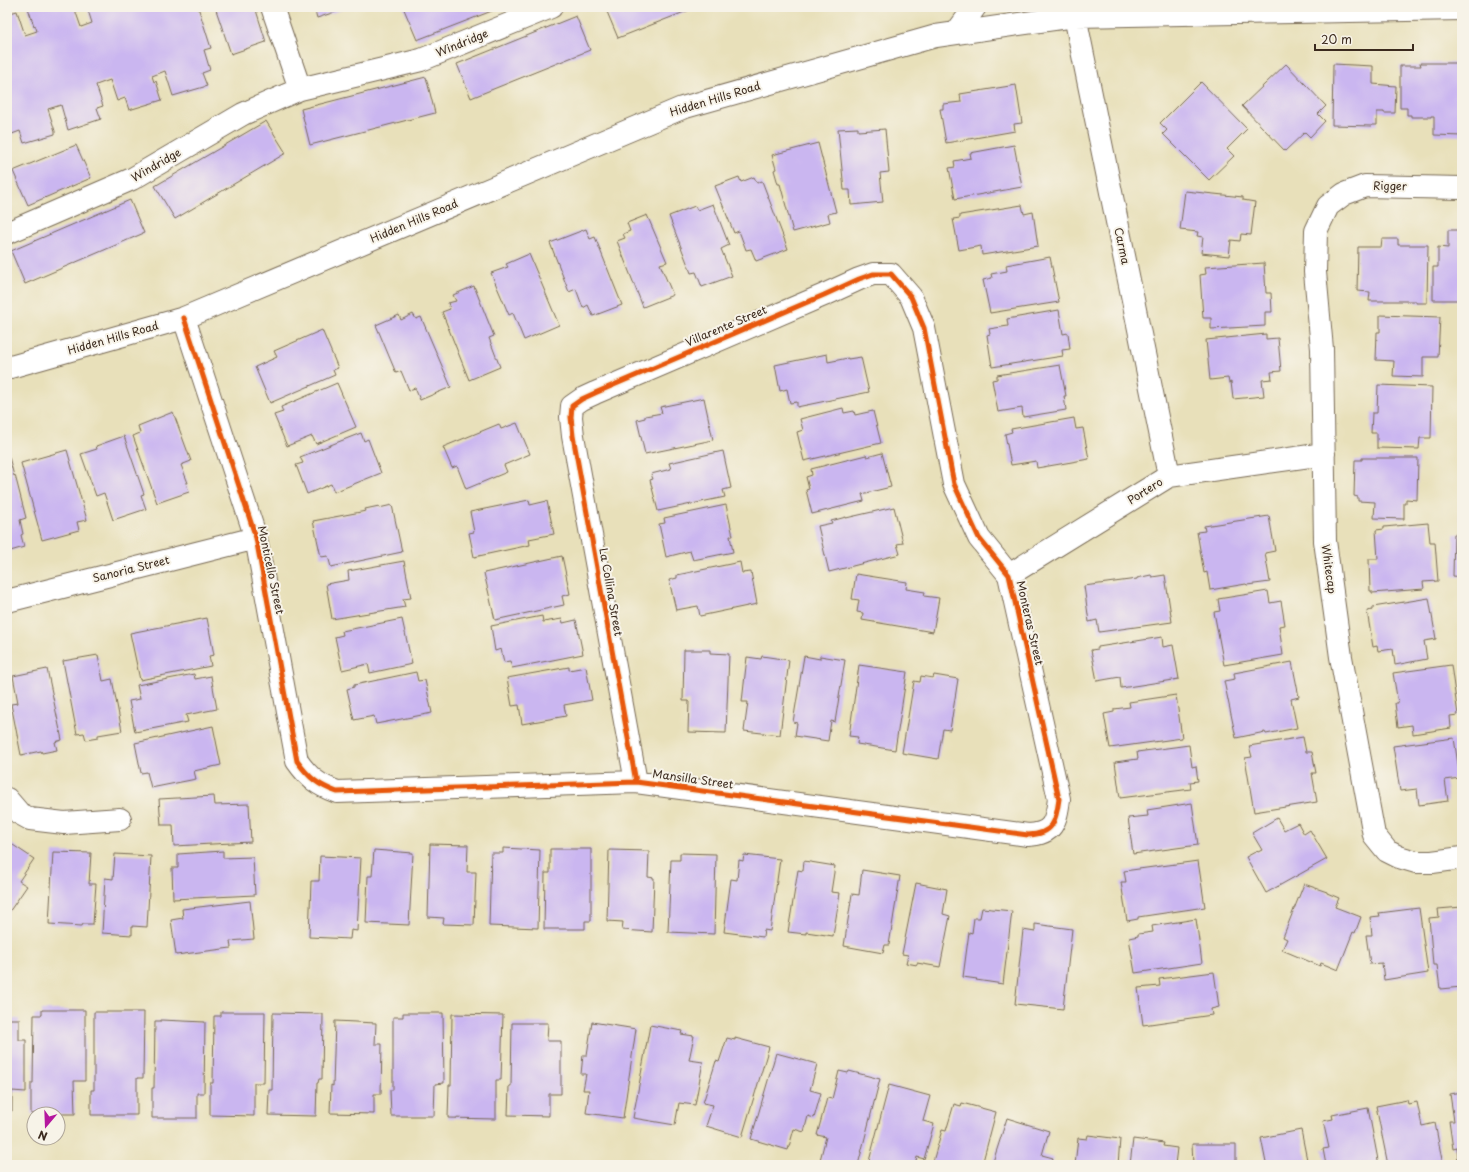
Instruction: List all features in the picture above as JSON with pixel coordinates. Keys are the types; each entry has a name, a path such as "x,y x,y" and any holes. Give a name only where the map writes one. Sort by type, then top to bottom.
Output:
{"street":[{"path":"272,7 300,89"},
{"name":"Windridge","path":"7,233 132,179 243,114 300,89 421,60 551,7"},
{"path":"956,33 975,7"},
{"name":"Hidden Hills Road","path":"7,368 184,318 682,108 936,36 1108,11 1462,9"},
{"name":"Carma","path":"1075,16 1169,476"},
{"name":"Rigger","path":"1316,231 1328,206 1344,194 1365,186 1462,188"},
{"name":"Whitecap","path":"1316,231 1315,272 1322,349 1325,541 1341,657 1374,836 1387,851 1399,858 1416,862 1432,862 1462,858"},
{"name":"Villarente Street","path":"572,406 595,393 859,279 873,274 891,274"},
{"name":"Monteras Street","path":"891,274 911,297 924,328 954,484 979,538 1009,575 1059,799 1053,822 1046,832"},
{"name":"Monticello Street","path":"184,318 256,538 297,761 313,781"},
{"name":"La Collina Street","path":"572,406 571,417 573,436 636,782"},
{"name":"Portero","path":"1009,575 1169,476 1324,454"},
{"name":"Sanoria Street","path":"7,601 256,538"},
{"name":"Mansilla Street","path":"313,781 337,792 636,782 1028,835 1037,835 1046,832"},
{"path":"7,799 19,813 30,819 64,823 120,819"}],"building":[{"path":"74,7 81,27 92,23 87,7 198,7 211,48 204,50 210,70 202,73 207,86 173,96 165,71 152,76 154,82 156,81 162,100 129,110 125,98 117,101 110,80 96,85 103,106 97,108 101,119 68,130 61,105 48,109 55,134 24,143 20,131 12,134 7,120 7,14 17,11 25,35 37,31 28,8"},
{"path":"215,7 255,7 266,42 231,54"},
{"path":"314,7 350,7 317,18"},
{"path":"403,7 502,7 417,40"},
{"path":"605,7 697,7 618,38"},
{"path":"576,16 590,50 471,98 457,64"},
{"path":"1420,63 1460,63 1460,74 1462,74 1462,136 1434,135 1434,116 1411,117 1411,115 1407,115 1407,108 1400,108 1400,66 1421,66"},
{"path":"1286,64 1326,106 1318,114 1325,121 1310,137 1305,132 1285,151 1242,106"},
{"path":"1333,64 1373,66 1373,84 1396,86 1395,113 1377,112 1377,125 1372,126 1332,125"},
{"path":"426,77 435,113 310,145 301,109"},
{"path":"1201,82 1247,129 1227,149 1234,156 1209,180 1163,134 1167,130 1160,123"},
{"path":"1016,85 1022,123 1014,124 1015,131 946,143 940,109 943,109 943,104 961,102 960,94"},
{"path":"266,121 286,153 175,219 155,186"},
{"path":"858,128 858,131 885,129 889,172 880,173 883,202 851,205 850,190 844,190 838,129"},
{"path":"818,143 836,212 828,214 830,222 793,232 780,184 778,184 774,170 776,169 772,155"},
{"path":"76,145 91,178 28,205 13,171"},
{"path":"1014,145 1022,187 955,199 949,168 955,167 954,161 971,158 970,153"},
{"path":"739,177 741,182 754,177 757,183 762,181 788,249 756,261 751,249 746,250 739,231 734,233 715,186"},
{"path":"1185,191 1243,197 1243,200 1255,202 1251,235 1241,234 1240,241 1231,240 1229,256 1201,253 1203,237 1197,236 1198,232 1180,230"},
{"path":"130,200 144,233 25,284 11,251"},
{"path":"713,204 729,245 721,249 732,276 702,287 696,272 691,273 669,216 695,206 697,210"},
{"path":"1022,205 1024,214 1033,212 1038,246 982,255 981,246 959,250 953,219 960,218 960,215"},
{"path":"647,215 667,262 660,264 673,295 643,307 617,241 625,238 623,234 630,231 627,223"},
{"path":"586,229 590,239 595,237 622,305 593,316 588,305 583,308 576,289 569,292 550,243"},
{"path":"1448,230 1462,230 1462,300 1433,300 1433,267 1438,267 1438,247 1448,248"},
{"path":"1382,239 1398,239 1398,245 1428,245 1427,303 1416,303 1416,301 1369,301 1370,292 1357,291 1358,247 1381,247"},
{"path":"529,254 559,325 524,340 513,313 509,315 491,273 508,267 506,264"},
{"path":"1050,257 1059,302 990,313 983,280 992,278 991,274 1007,271 1006,265"},
{"path":"1264,263 1266,293 1271,293 1272,312 1265,312 1265,326 1211,329 1211,318 1203,318 1200,275 1206,274 1205,267"},
{"path":"474,286 494,336 489,338 500,367 469,380 442,312 450,309 448,303 456,301 453,295"},
{"path":"1059,310 1063,334 1068,333 1070,349 1062,350 1063,356 992,367 987,335 990,334 989,329 1008,326 1007,319"},
{"path":"413,314 416,319 421,317 451,387 420,400 415,388 409,390 401,371 396,373 376,325 399,315 401,320"},
{"path":"1380,315 1440,317 1438,357 1423,357 1423,377 1393,376 1394,361 1376,360 1377,332 1380,332"},
{"path":"322,330 338,368 333,370 335,375 270,403 255,367 277,357 274,351"},
{"path":"1266,334 1266,339 1278,338 1281,371 1271,372 1272,379 1262,380 1264,396 1233,399 1231,382 1229,383 1228,378 1210,380 1206,340"},
{"path":"827,354 828,362 861,357 869,392 797,407 797,402 790,403 787,389 780,391 775,365"},
{"path":"1060,365 1066,396 1064,396 1066,410 1023,417 1022,408 998,412 992,380 997,379 997,375"},
{"path":"337,383 356,427 316,444 312,436 287,446 274,415 283,412 281,407"},
{"path":"1378,385 1432,387 1431,438 1420,438 1419,449 1377,448 1377,433 1371,433 1372,413 1377,413"},
{"path":"704,398 713,440 645,454 637,420 645,418 645,416 662,413 660,407"},
{"path":"843,408 844,413 854,411 855,415 873,411 881,443 804,461 797,432 803,430 800,419"},
{"path":"173,412 191,461 181,465 188,483 186,483 189,492 157,503 133,436 140,433 138,426"},
{"path":"1074,418 1076,429 1083,428 1089,459 1037,468 1036,461 1011,465 1005,434 1012,432 1011,429"},
{"path":"517,423 530,454 504,465 507,472 466,489 457,466 452,468 443,447 499,424 501,429"},
{"path":"361,433 364,441 368,439 381,473 334,492 331,484 307,494 296,465 303,463 300,457"},
{"path":"124,436 144,494 141,495 146,509 113,520 104,493 96,496 81,454 97,449 96,446"},
{"path":"67,450 87,520 77,522 79,530 42,540 21,463"},
{"path":"723,451 731,488 723,490 725,497 658,511 650,480 653,479 651,474 671,469 669,463"},
{"path":"882,453 891,487 862,494 864,501 812,514 806,490 809,489 806,477 812,475 811,469 866,455 867,457"},
{"path":"7,457 9,457 14,476 15,475 26,518 20,520 23,534 21,535 24,547 7,552"},
{"path":"1362,458 1418,458 1417,500 1406,499 1406,503 1404,503 1404,519 1374,518 1375,502 1358,501 1358,497 1354,496 1355,460 1362,460"},
{"path":"1461,487 1462,520 1459,520"},
{"path":"529,500 530,505 547,501 554,534 529,539 530,545 474,557 469,533 474,532 470,512"},
{"path":"392,505 402,552 331,567 328,556 321,557 313,521 366,511 365,509 379,506 379,508"},
{"path":"726,505 733,536 730,536 733,552 693,560 690,551 666,557 659,524 665,523 664,518"},
{"path":"894,507 903,543 897,544 900,554 829,572 818,526 832,523 831,521 846,517"},
{"path":"1269,516 1275,551 1265,553 1270,582 1210,590 1207,572 1204,573 1197,532 1205,531 1204,526"},
{"path":"1428,523 1430,542 1435,542 1438,581 1423,582 1424,589 1372,593 1372,591 1370,591 1369,559 1378,559 1376,530 1384,529 1384,527"},
{"path":"1454,534 1462,534 1462,577 1453,576"},
{"path":"562,556 570,594 562,596 564,605 495,620 484,573"},
{"path":"404,561 411,598 403,599 405,607 332,619 326,584 349,580 348,571"},
{"path":"740,562 742,573 751,572 757,604 700,616 698,606 676,610 669,580 677,578 677,575"},
{"path":"856,574 907,582 906,589 925,592 924,596 939,598 933,632 862,620 863,613 857,612 859,600 852,599"},
{"path":"1151,575 1152,577 1165,575 1172,622 1099,632 1097,620 1089,622 1084,586 1137,579"},
{"path":"1268,591 1270,603 1281,601 1285,625 1279,626 1283,655 1224,665 1214,612 1220,611 1218,599"},
{"path":"1429,598 1436,639 1424,641 1427,659 1395,665 1393,649 1378,651 1377,646 1373,647 1367,611 1373,610 1373,607"},
{"path":"542,616 543,622 562,619 563,623 576,620 583,654 512,668 510,661 504,662 501,649 495,651 491,626"},
{"path":"207,618 214,655 209,656 211,666 140,680 130,633"},
{"path":"402,619 412,664 370,673 368,664 342,670 335,637 343,635 342,631"},
{"path":"1162,637 1163,647 1173,645 1179,679 1121,688 1120,677 1097,681 1091,650 1098,649 1098,647"},
{"path":"684,650 710,650 710,653 729,654 726,733 688,732 689,701 683,701"},
{"path":"98,655 103,681 112,679 122,731 98,735 98,738 86,740 84,733 77,734 63,661"},
{"path":"762,656 789,660 780,735 744,731 748,702 742,702 747,657 761,659"},
{"path":"804,656 820,659 820,656 845,660 835,722 831,721 828,741 795,736 797,723 793,722"},
{"path":"1292,662 1299,697 1291,699 1297,728 1266,734 1265,732 1236,738 1224,681 1235,679 1234,673"},
{"path":"859,665 907,672 895,750 857,744 858,737 849,736"},
{"path":"1451,665 1458,715 1450,716 1451,728 1413,734 1412,725 1398,727 1395,703 1398,703 1393,673"},
{"path":"569,667 569,670 586,667 592,700 564,705 566,716 522,724 519,705 512,706 507,678"},
{"path":"47,669 62,740 55,742 57,750 42,753 41,751 21,755 11,704 18,703 13,676"},
{"path":"416,672 418,681 425,680 432,713 376,724 374,716 354,720 347,689 354,687 354,685"},
{"path":"194,674 195,679 211,676 217,709 186,715 188,722 135,732 129,701 140,699 137,685"},
{"path":"934,675 958,679 950,730 943,729 938,759 902,753 914,681 920,682 921,676 933,678"},
{"path":"1176,695 1182,738 1110,748 1104,714 1114,712 1114,709 1130,707 1129,702"},
{"path":"213,726 221,765 194,771 196,779 151,788 147,772 141,773 135,743"},
{"path":"1303,737 1306,752 1312,752 1316,773 1312,773 1317,802 1254,812 1245,758 1252,757 1249,746"},
{"path":"1454,738 1460,778 1445,780 1448,801 1419,805 1417,789 1400,791 1393,746"},
{"path":"1189,745 1192,767 1196,766 1198,781 1190,782 1191,789 1120,798 1115,762 1138,759 1137,752"},
{"path":"214,796 215,805 249,804 251,842 174,846 173,825 161,825 159,799"},
{"path":"1192,803 1198,845 1133,854 1128,818 1148,816 1147,810"},
{"path":"1277,818 1284,830 1298,823 1304,834 1310,830 1327,859 1266,893 1246,857 1262,850 1252,833"},
{"path":"7,841 34,859 19,881 27,886 7,915"},
{"path":"430,844 468,845 467,872 476,872 474,925 443,924 444,918 428,917"},
{"path":"503,848 540,850 538,928 489,926 491,853 503,853"},
{"path":"550,849 591,849 591,921 585,921 585,929 544,929 545,873 550,873"},
{"path":"374,850 413,853 409,925 366,923 368,876 372,876"},
{"path":"609,850 649,851 648,877 654,878 652,932 622,930 623,922 607,921"},
{"path":"223,851 223,858 253,857 255,895 173,899 172,868 178,868 178,854"},
{"path":"53,852 91,853 89,884 96,884 93,924 83,924 82,926 49,924"},
{"path":"680,853 716,854 714,934 668,932 671,860 680,860"},
{"path":"115,854 151,856 147,927 132,926 132,935 102,933 105,878 113,879"},
{"path":"744,855 780,859 770,931 764,930 763,937 724,932 731,879 737,880 739,860 743,861"},
{"path":"320,856 361,858 357,931 351,930 350,939 309,937 311,881 319,881"},
{"path":"804,861 835,866 831,892 840,893 833,936 806,932 806,934 788,932 798,870 803,871"},
{"path":"1198,861 1205,907 1138,917 1138,919 1127,921 1121,882 1126,882 1124,871"},
{"path":"862,870 900,876 889,945 885,945 883,953 844,946 852,894 859,895"},
{"path":"916,883 947,889 943,914 950,916 940,967 917,963 917,965 906,963 908,955 902,954"},
{"path":"1304,884 1339,898 1335,907 1361,917 1355,933 1353,932 1338,970 1321,963 1320,966 1282,950 1287,939 1283,937"},
{"path":"250,901 254,939 230,941 231,948 176,955 171,920 183,918 182,909"},
{"path":"1462,907 1462,987 1440,989 1437,965 1433,965 1429,918 1439,917 1438,909"},
{"path":"982,908 1012,911 1003,984 963,977 969,932 972,933 974,918 980,918"},
{"path":"1419,908 1428,973 1384,980 1382,963 1370,964 1366,935 1372,935 1370,917 1380,916 1379,913"},
{"path":"1196,919 1202,963 1135,973 1129,938 1138,936 1138,934 1153,932 1152,926"},
{"path":"1035,924 1072,929 1063,1009 1015,1004 1023,930 1035,932"},
{"path":"1214,972 1219,1007 1211,1009 1212,1015 1143,1025 1138,988 1160,986 1159,979"},
{"path":"42,1010 85,1010 85,1081 74,1081 75,1114 66,1114 66,1106 31,1106 31,1083 33,1083 34,1015 42,1015"},
{"path":"94,1012 144,1012 143,1078 137,1078 137,1115 91,1115 91,1090 94,1090"},
{"path":"221,1012 265,1012 264,1083 254,1083 254,1116 210,1115 210,1083 213,1083 214,1016 221,1016"},
{"path":"273,1013 323,1014 322,1079 319,1079 317,1083 316,1116 268,1115 269,1090 272,1090"},
{"path":"403,1013 443,1013 444,1083 435,1084 434,1116 391,1116 390,1090 393,1090 393,1017 403,1017"},
{"path":"452,1014 503,1015 501,1080 496,1080 496,1119 448,1118 449,1085 451,1085"},
{"path":"7,1019 19,1019 19,1040 26,1040 26,1092 12,1091 12,1111 7,1111"},
{"path":"155,1021 205,1022 204,1093 197,1093 197,1118 152,1118"},
{"path":"335,1021 376,1023 375,1044 382,1044 381,1094 374,1094 374,1114 330,1113 331,1085 333,1086"},
{"path":"592,1022 636,1029 623,1118 586,1113 589,1090 583,1090 586,1074 581,1074 583,1055 587,1055"},
{"path":"512,1023 548,1023 547,1041 561,1041 561,1094 549,1094 549,1116 508,1115 509,1086 511,1086"},
{"path":"650,1025 682,1031 681,1034 694,1036 689,1060 703,1062 695,1105 679,1103 675,1125 633,1118"},
{"path":"727,1038 735,1040 735,1038 769,1047 742,1137 706,1126 713,1105 703,1103 716,1061 719,1062"},
{"path":"776,1053 817,1064 810,1090 821,1093 814,1118 808,1116 804,1132 794,1129 788,1150 751,1139"},
{"path":"839,1071 848,1073 849,1071 880,1079 858,1165 839,1165 820,1160 826,1137 817,1135 827,1098 832,1099"},
{"path":"889,1085 930,1096 923,1121 934,1124 924,1159 917,1157 915,1165 868,1165"},
{"path":"1462,1092 1462,1162 1458,1162 1457,1148 1453,1149 1449,1121 1454,1121 1450,1094"},
{"path":"1407,1100 1408,1104 1417,1102 1422,1126 1435,1123 1443,1165 1388,1165 1376,1106"},
{"path":"962,1103 996,1112 982,1165 932,1165 942,1130 946,1131 954,1104 961,1106"},
{"path":"1368,1108 1379,1165 1326,1165 1323,1149 1329,1148 1323,1121 1333,1119 1332,1115"},
{"path":"1007,1118 1049,1131 1042,1155 1053,1158 1051,1165 992,1165"},
{"path":"1301,1130 1308,1165 1258,1165 1266,1163 1261,1138"},
{"path":"1088,1135 1120,1139 1118,1165 1075,1165 1078,1138 1087,1139"},
{"path":"1133,1139 1164,1143 1163,1146 1177,1148 1175,1165 1130,1165"},
{"path":"1192,1144 1236,1144 1236,1165 1193,1165"}],"cycle path":[{"path":"184,318 256,538 297,761 319,784 337,792 636,782 1028,835 1036,834 1043,832 1052,825 1059,799 1009,575 979,538 954,484 924,328 911,297 891,274 873,274 859,279 595,393 572,406 571,417 573,436 636,782"}]}
